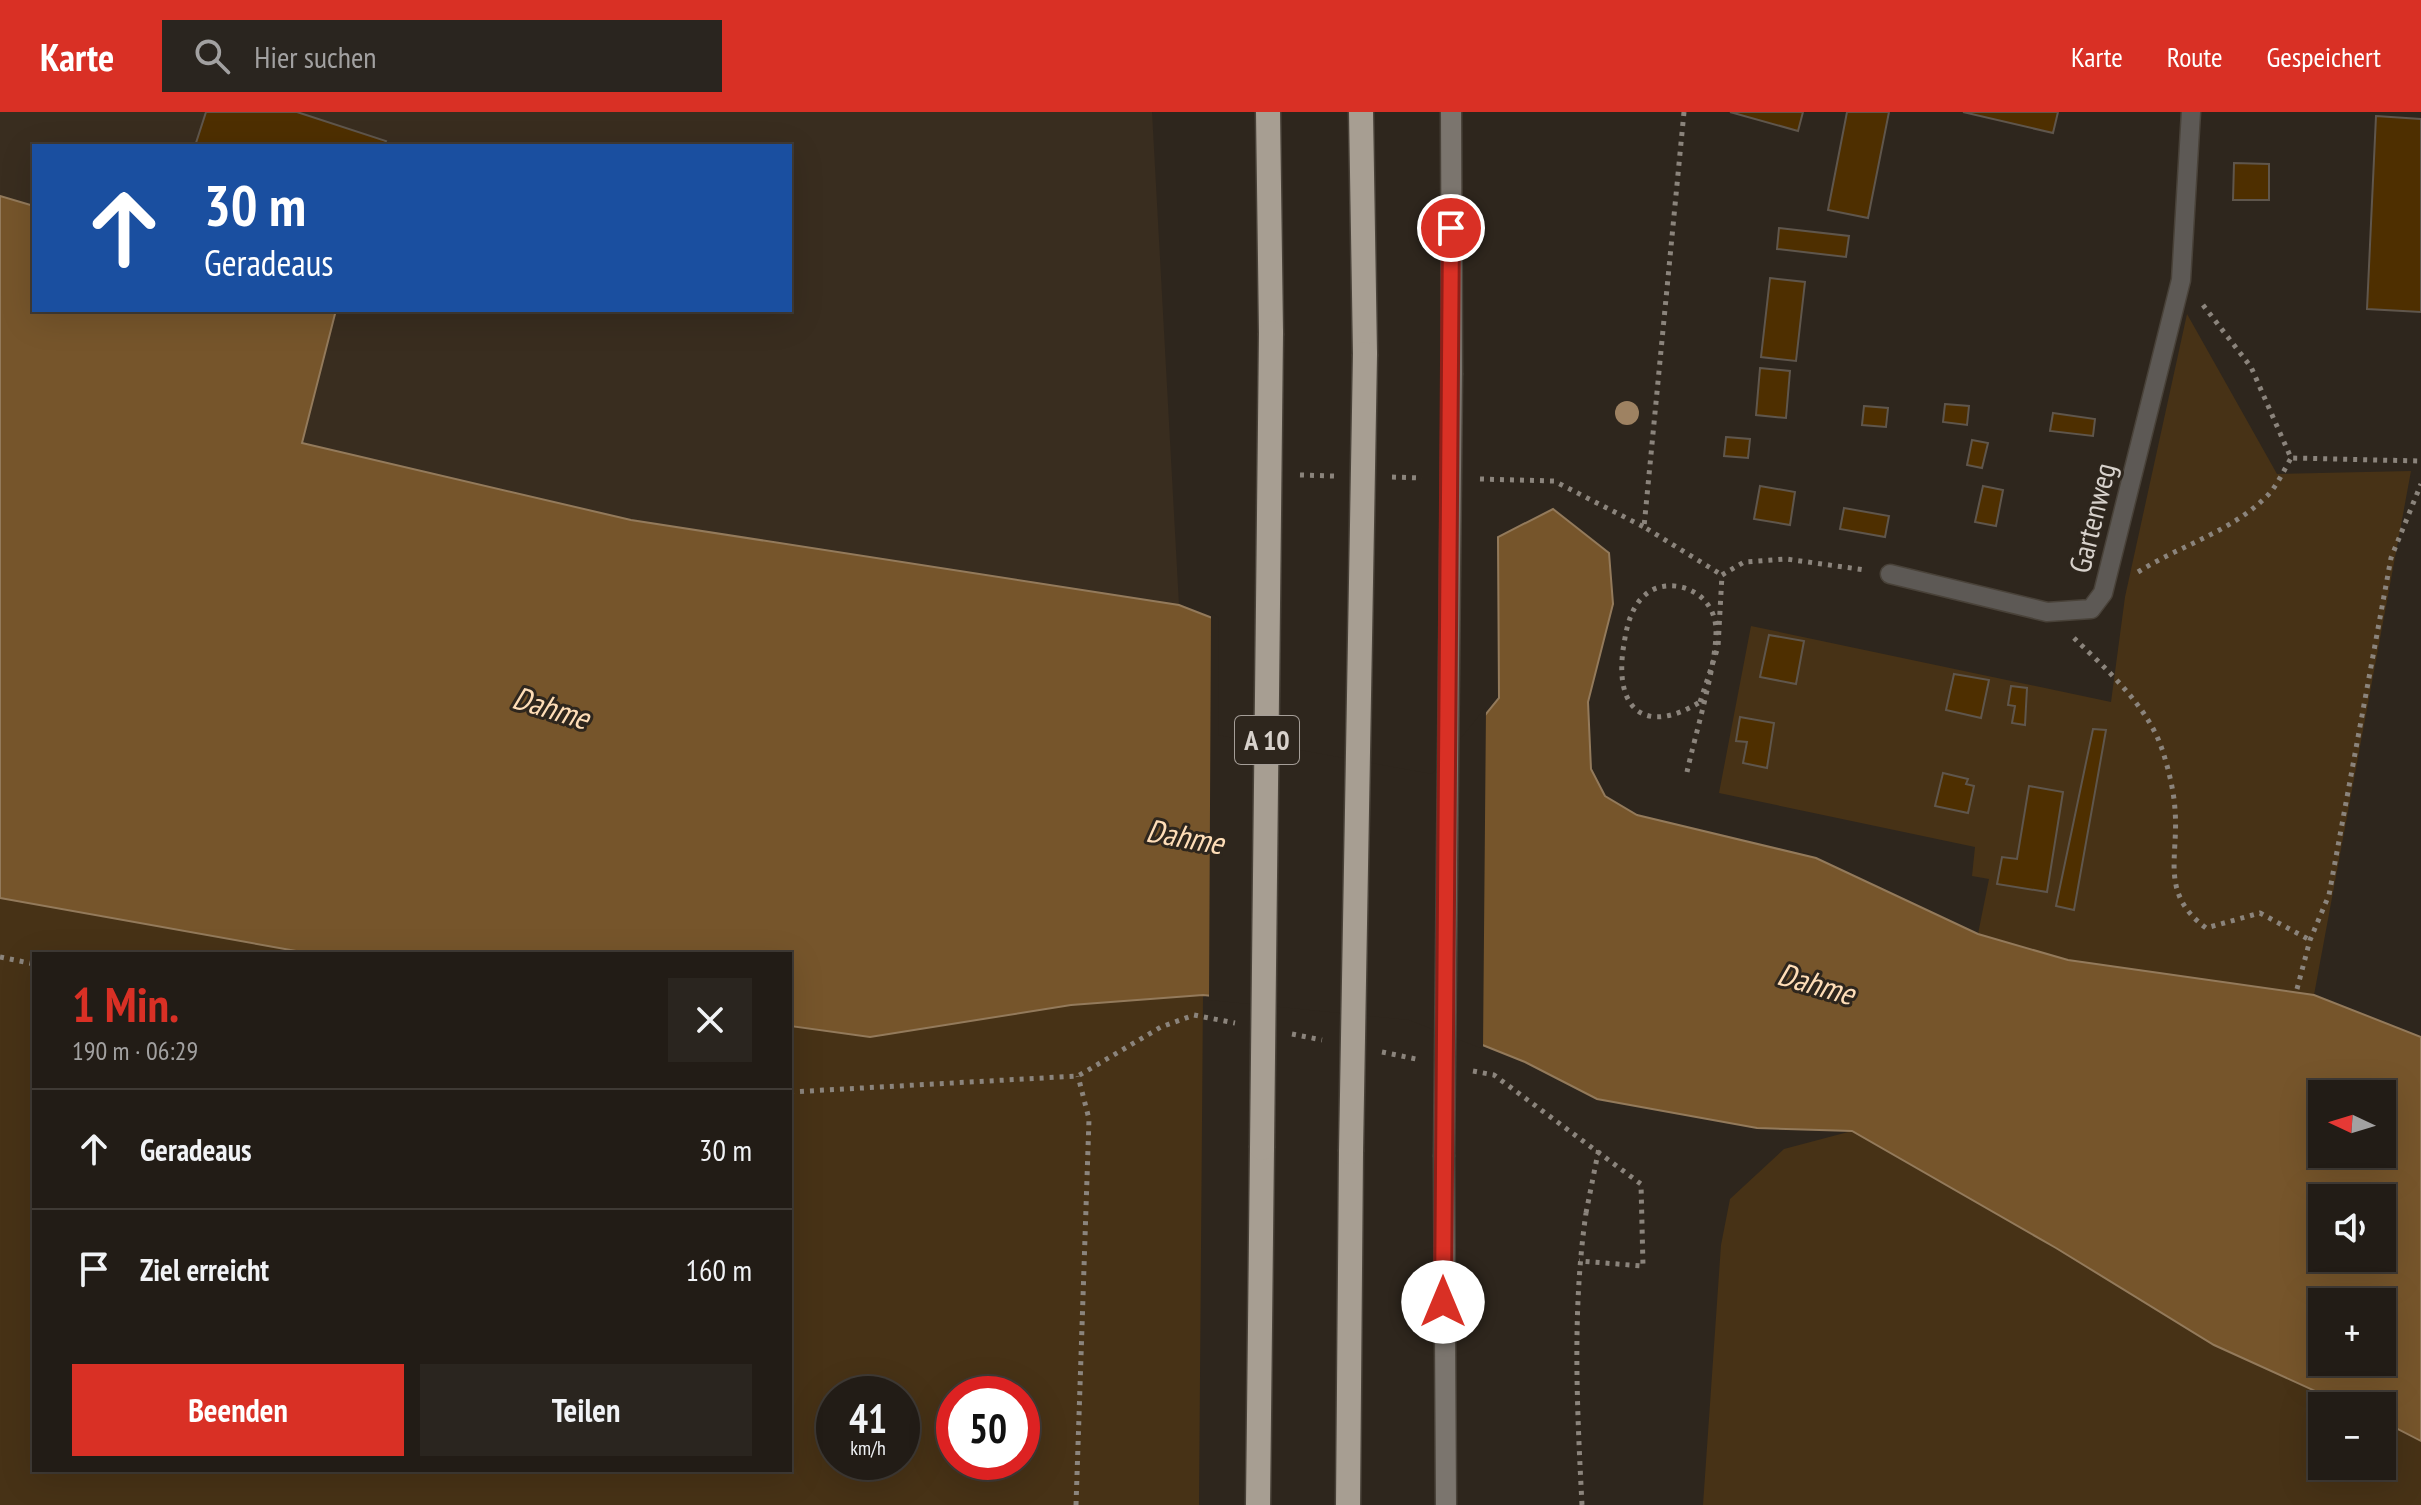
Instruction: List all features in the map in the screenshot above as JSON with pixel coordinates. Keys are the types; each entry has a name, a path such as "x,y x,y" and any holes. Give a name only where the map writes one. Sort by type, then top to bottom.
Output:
{"highway":[{"name":"A 10","path":"1258,1505 1271,333 1268,112"},
{"path":"1348,1505 1365,354 1361,112"}],"main road":[{"path":"1446,1505 1444,1157 1452,373 1451,112"}],"lane":[{"name":"Gartenweg","path":"1890,574 2047,612 2091,609 2103,593 2181,280 2191,112"}],"path":[{"path":"1684,112 1644,527 1722,575"},
{"path":"2181,280 2223,327 2251,367 2291,458"},
{"path":"2291,458 2421,461"},
{"path":"2103,593 2169,552 2221,531 2269,494 2291,458"},
{"path":"2297,989 2310,940 2329,895 2391,558 2421,484"},
{"path":"1722,575 1744,562 1786,559 1890,574"},
{"path":"1687,772 1716,628 1706,601 1676,585 1662,586 1646,594 1627,626 1619,679 1624,694 1644,715 1657,718 1682,712 1700,702 1718,647 1722,575"},
{"path":"2047,612 2139,708 2162,747 2175,810 2171,867 2187,914 2206,928 2260,913 2310,940"},
{"path":"0,957 32,964"},
{"path":"792,1092 1078,1076 1161,1027 1194,1015 1239,1024"},
{"path":"1284,1033 1329,1042"},
{"path":"1374,1051 1419,1060"},
{"path":"1464,1069 1494,1075 1641,1184 1643,1266 1579,1261"},
{"path":"1076,1505 1089,1119 1078,1076"},
{"path":"1582,1505 1576,1380 1579,1261 1599,1148"}],"shaded area":[{"path":"0,112 1152,112 1179,605 631,520 301,443 335,312 792,312 792,144 32,144 32,205 0,196"},
{"path":"2187,314 2277,474 2411,471 2314,995 2068,960 1978,934 1989,879 1972,876 1975,847 1719,793 1751,626 2111,702 2125,597"},
{"path":"0,898 302,952 32,952 32,1472 792,1472 792,1026 870,1037 1071,1005 1203,995 1199,1505 0,1505"},
{"path":"1852,1131 2056,1248 2214,1345 2317,1392 2308,1392 2308,1480 2396,1480 2396,1428 2421,1441 2421,1505 1703,1505 1721,1245 1730,1199 1784,1149"}],"water":[{"name":"Dahme","path":"0,196 32,205 32,312 335,312 302,443 631,520 1179,605 1215,619 1214,738 1434,778 1499,698 1498,537 1553,509 1609,553 1613,604 1588,702 1591,769 1605,796 1637,815 1816,858 1978,934 2068,960 2314,995 2421,1037 2421,1441 2396,1428 2396,1392 2317,1392 2214,1345 2056,1248 1852,1131 1757,1128 1597,1099 1525,1062 1410,1016 1203,995 1071,1005 870,1037 792,1026 792,952 302,952 0,898"}],"pier":[{"path":"1211,613 1219,618 1218,735 1432,774 1486,707 1483,1049 1409,1020 1209,1000"}],"building":[{"path":"206,112 297,112 386,141 385,144 196,144"},
{"path":"1730,112 1803,112 1798,131"},
{"path":"1847,112 1889,112 1868,218 1828,210"},
{"path":"1963,112 2058,112 2053,133"},
{"path":"2376,116 2421,119 2421,312 2367,309"},
{"path":"2234,163 2269,164 2269,200 2233,200"},
{"path":"1779,228 1849,236 1846,257 1777,249"},
{"path":"1770,278 1805,282 1796,361 1761,357"},
{"path":"1760,368 1790,371 1786,418 1756,415"},
{"path":"1945,404 1969,406 1967,425 1943,422"},
{"path":"1864,406 1888,408 1886,427 1862,425"},
{"path":"2053,413 2095,419 2093,436 2050,431"},
{"path":"1726,437 1750,439 1748,458 1724,456"},
{"path":"1972,440 1988,443 1982,468 1967,465"},
{"path":"1760,486 1795,492 1790,525 1754,519"},
{"path":"1983,486 2003,490 1996,526 1975,522"},
{"path":"1844,508 1889,516 1885,537 1840,529"},
{"path":"1769,635 1804,641 1796,684 1760,677"},
{"path":"1954,674 1989,680 1981,718 1946,710"},
{"path":"2011,686 2027,688 2025,725 2012,723 2015,706 2008,705"},
{"path":"1740,717 1774,723 1767,768 1743,763 1747,742 1736,741"},
{"path":"2093,729 2106,730 2074,910 2056,906"},
{"path":"1943,773 1968,779 1966,784 1974,786 1968,813 1935,806"},
{"path":"2029,786 2063,792 2047,892 1997,884 2002,857 2017,859"}],"route":[{"path":"1443,1302 1451,228"}]}
